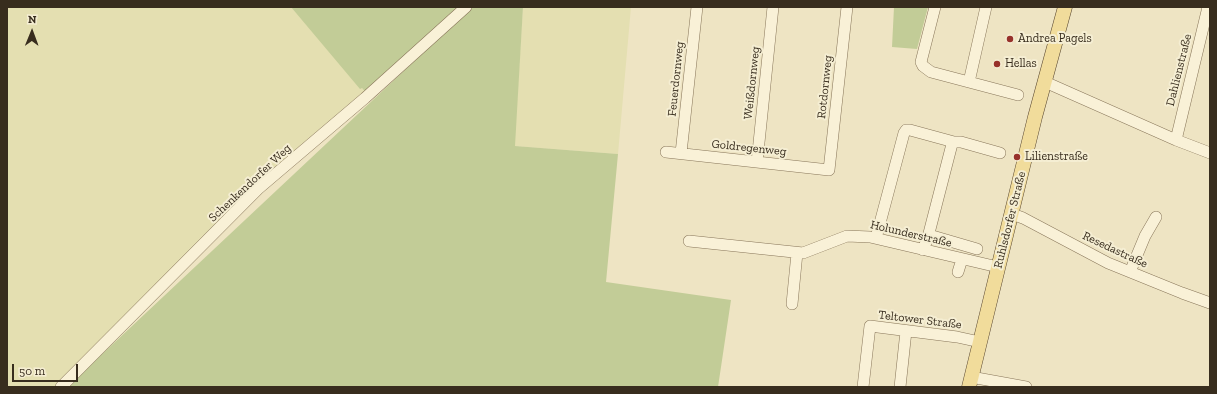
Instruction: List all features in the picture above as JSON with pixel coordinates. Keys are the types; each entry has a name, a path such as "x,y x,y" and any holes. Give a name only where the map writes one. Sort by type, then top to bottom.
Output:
{"main road":[{"name":"Ruhlsdorfer Straße","path":"970,382 1026,156 1065,7"}],"street":[{"name":"Schenkendorfer Weg","path":"61,387 258,189 365,98 466,7"},
{"name":"Feuerdornweg","path":"680,154 697,7"},
{"name":"Weißdornweg","path":"757,162 773,7"},
{"name":"Rotdornweg","path":"829,170 848,7"},
{"path":"935,7 921,62 926,70 1018,96"},
{"path":"969,82 986,7"},
{"name":"Dahlienstraße","path":"1176,140 1208,7"},
{"path":"1045,82 1176,140 1210,153"},
{"path":"876,238 906,130 922,132 954,142 961,142 1000,153"},
{"path":"923,250 929,235 952,144 954,142"},
{"name":"Goldregenweg","path":"666,152 829,170"},
{"name":"Resedastraße","path":"1012,214 1023,218 1108,263 1182,294 1210,303"},
{"path":"1130,272 1145,236 1156,217"},
{"path":"929,235 977,249"},
{"name":"Holunderstraße","path":"689,241 803,253 847,236 876,238 998,267"},
{"path":"792,304 797,253"},
{"path":"958,272 962,259"},
{"name":"Teltower Straße","path":"863,387 870,326 957,337 980,342"},
{"path":"900,387 906,331"},
{"path":"970,382 1026,387"}],"shaded area":[{"path":"7,7 292,7 368,95 258,189 56,387 7,387"},
{"path":"523,7 631,7 618,154 514,146"}],"green space":[{"path":"291,7 463,7 368,95 362,88 360,89"},
{"path":"472,7 523,7 515,146 618,154 606,282 731,300 718,387 68,387 83,372"},
{"path":"894,7 928,7 917,49 892,47"}],"place":[{"name":"Andrea Pagels","path":"1010,39"},
{"name":"Hellas","path":"997,64"},
{"name":"Lilienstraße","path":"1017,157"}]}
